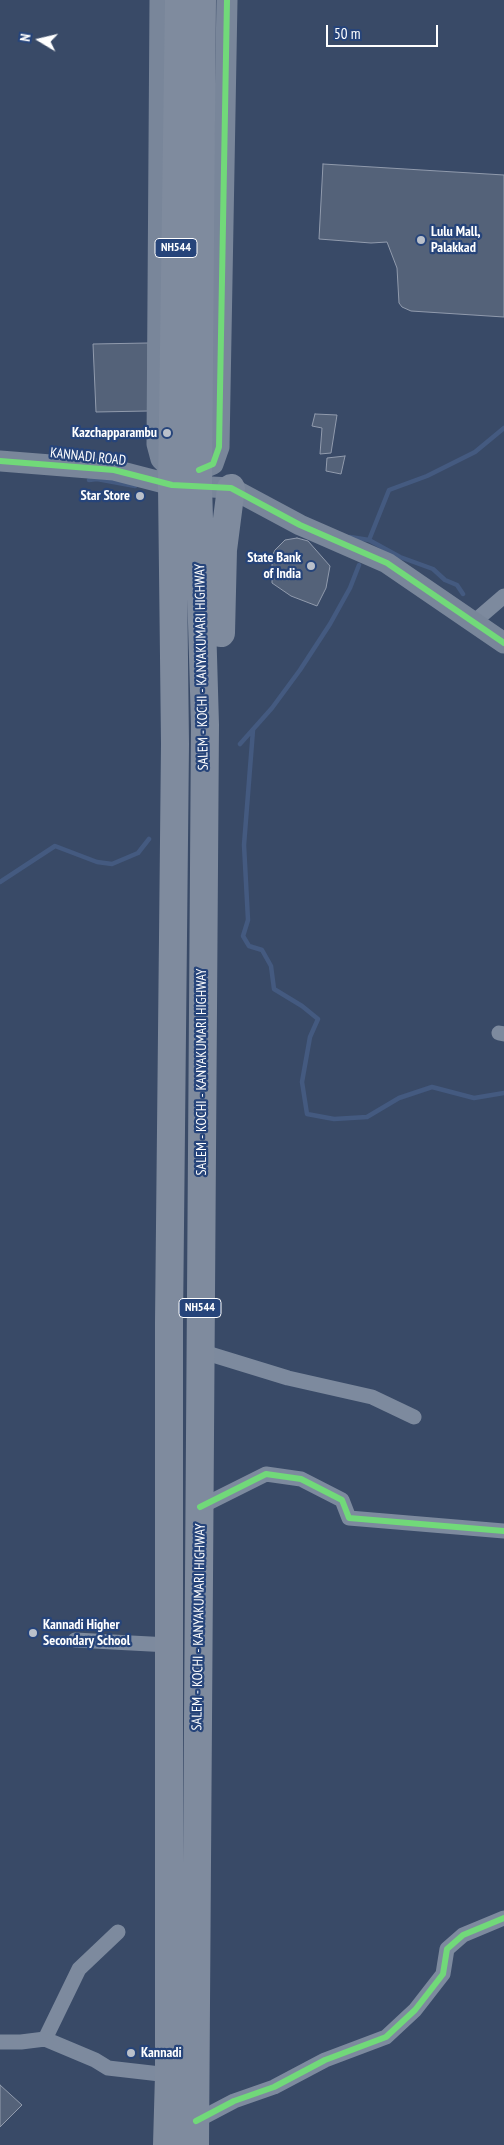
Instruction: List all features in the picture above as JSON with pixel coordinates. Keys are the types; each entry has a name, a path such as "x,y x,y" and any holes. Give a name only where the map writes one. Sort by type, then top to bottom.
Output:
{"highway":[{"name":"SALEM - KOCHI - KANYAKUMARI HIGHWAY","path":"179,0 185,478 204,698 196,2133"},
{"name":"SALEM - KOCHI - KANYAKUMARI HIGHWAY","path":"166,2145 169,2075 169,1322 175,744 202,0"},
{"path":"204,698 216,676 220,639 223,550 231,488"}],"street":[{"path":"160,0 157,444 162,459 185,478 213,464 219,447 227,0"},
{"name":"KANNADI ROAD","path":"0,461 185,478 231,488"},
{"path":"231,488 300,525 387,563 504,643"},
{"path":"475,622 504,596"},
{"path":"200,1351 288,1378 372,1397 414,1417"},
{"path":"200,1507 266,1474 301,1479 342,1500 350,1518 504,1531"},
{"path":"75,1640 169,1645"},
{"path":"196,2133 234,2101 274,2087 325,2060 386,2037 416,2010 443,1974 447,1949 463,1934 504,1918"},
{"path":"45,2039 79,1968 118,1932"},
{"path":"0,2042 45,2039 95,2060 108,2068 169,2075"}],"building":[{"name":"Lulu Mall, Palakkad","path":"323,164 504,175 504,317 411,311 402,307 399,303 397,268 387,242 371,243 319,239"},
{"path":"148,343 148,411 96,412 93,344"},
{"path":"315,414 337,415 331,453 320,454 322,428 312,426"},
{"path":"345,456 341,474 326,471 327,458"},
{"path":"297,538 308,541 330,566 326,588 317,606 291,596 272,583 272,556 275,550 285,540"},
{"path":"0,2085 22,2105 0,2127"}],"waterway":[{"path":"369,540 389,490 427,476 475,452 504,428"},
{"path":"89,480 97,479 135,486"},
{"path":"350,537 369,540 400,557 433,569 445,580 457,585 463,594"},
{"path":"240,744 272,708 300,670 330,624 350,588 359,565"},
{"path":"253,730 244,845 248,920 243,936 249,946 262,950 271,966 274,989 302,1006 318,1019 310,1037 302,1082 307,1114 334,1119 367,1117 399,1098 432,1087 474,1098 504,1093"},
{"path":"0,882 55,846 97,862 112,864 138,853 149,839"}],"cycle path":[{"path":"199,470 213,464 219,447 227,0"},
{"path":"0,461 114,470 172,485 231,488 300,525 387,563 504,643"},
{"path":"200,1507 266,1474 301,1479 342,1500 349,1518 504,1531"},
{"path":"196,2121 234,2101 274,2087 325,2060 386,2037 415,2010 443,1974 447,1949 463,1935 504,1918"}],"place":[{"name":"Lulu Mall, Palakkad","path":"421,240"},
{"name":"Kazchapparambu","path":"167,433"},
{"name":"Star Store","path":"140,496"},
{"name":"State Bank of India","path":"311,566"},
{"name":"Kannadi Higher Secondary School","path":"33,1633"},
{"name":"Kannadi","path":"131,2053"}]}
